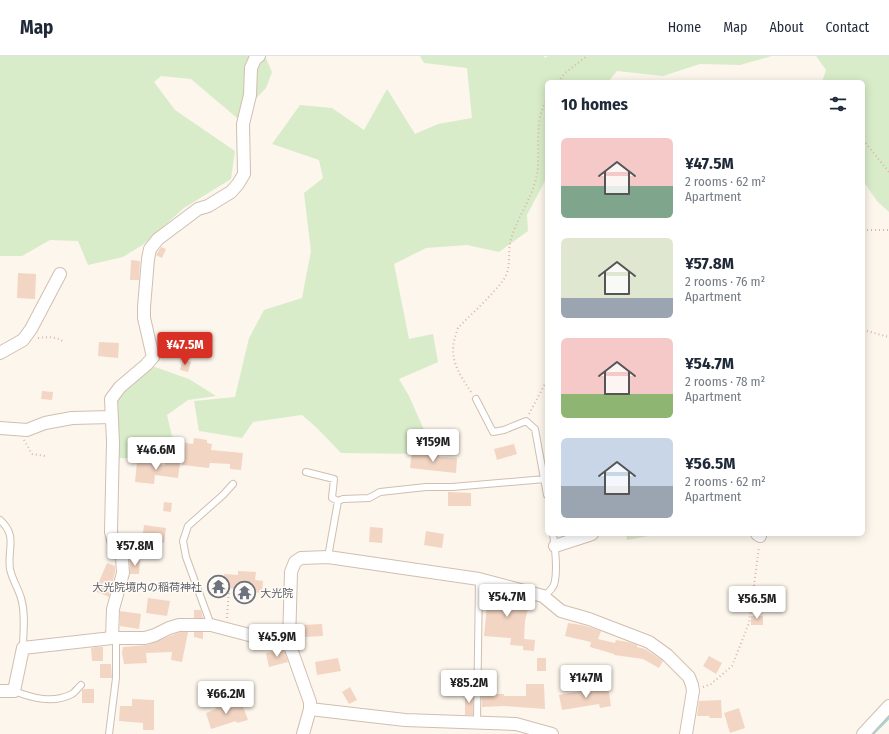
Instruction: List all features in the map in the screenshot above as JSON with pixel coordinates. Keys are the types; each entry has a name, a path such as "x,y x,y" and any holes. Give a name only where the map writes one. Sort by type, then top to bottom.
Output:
{"street":[{"path":"114,638 113,609 123,573 122,557 115,547 111,532 113,442 111,399 120,387 146,365 153,356 144,318 150,249 158,239 198,209 208,206 231,192 244,174 243,124 250,95 251,68 255,59 259,56"},
{"path":"0,353 22,340 31,329 60,274"},
{"path":"0,428 27,430 45,423 72,418 111,417"},
{"path":"554,540 579,536"},
{"path":"303,734 310,710 310,702 289,643 291,572 294,562 302,558 328,557 478,579 543,596 561,611 589,618 649,642 667,655 689,677 693,691 686,734"},
{"path":"0,691 14,690 22,648 114,638 144,638 155,636 169,628 179,625 211,625 272,642 289,643"},
{"path":"868,733 889,706"},
{"path":"310,710 405,720 477,721 516,724 552,734"}],"lane":[{"path":"328,557 338,501 343,498 369,498 380,492 426,487 452,487 545,479 535,428 526,421 504,430 494,432 476,399"},
{"path":"306,472 334,479 332,498 338,501"},
{"path":"211,625 186,557 183,541 188,526 223,496 233,484"},
{"path":"0,520 6,526 10,535 10,571 21,598 24,612 22,648"},
{"path":"543,596 549,592 555,583 554,540"},
{"path":"477,721 478,579"},
{"path":"109,734 116,678 114,638"},
{"path":"14,690 30,697 53,700 72,694 81,685"}],"path":[{"path":"560,80 565,73 587,56"},
{"path":"476,399 458,372 454,363 454,338 458,328 503,280 509,271 512,236 534,185 537,172 539,120 545,104"},
{"path":"865,142 889,172"},
{"path":"865,230 889,230"},
{"path":"865,331 889,337"},
{"path":"22,340 48,336 57,337 64,342"},
{"path":"526,421 545,384"},
{"path":"27,430 22,436 32,454 45,456"},
{"path":"693,691 711,684 732,666 749,623 758,536"},
{"path":"226,629 229,588"}],"green space":[{"path":"0,56 265,56 272,72 266,88 237,118 191,79 161,76 154,82 175,110 235,151 231,179 184,208 144,244 123,257 88,265 78,241 50,240 22,256 0,256"},
{"path":"420,56 544,56 545,58 548,56 772,56 740,65 700,64 663,76 617,71 610,80 545,80 545,181 527,215 528,231 499,252 467,245 426,248 394,264 409,339 433,334 438,362 399,379 409,396 424,430 451,441 422,454 341,453 302,415 253,422 242,438 199,431 194,401 235,397 249,338 264,310 302,298 311,251 304,193 323,178 319,160 272,144 300,105 332,108 364,130 387,89 415,134 438,124 472,118 467,68 424,63"},
{"path":"816,56 889,56 889,212 877,201 865,184 865,80 823,80 826,70"},
{"path":"152,366 189,379 216,396 188,400 167,415 172,436 182,440 179,459 116,458 114,400"},
{"path":"626,536 648,536 627,540"}],"building":[{"path":"161,247 166,249 162,258 156,255"},
{"path":"131,260 140,261 139,280 130,280"},
{"path":"18,273 36,274 35,299 17,298"},
{"path":"99,342 119,343 118,358 98,356"},
{"path":"183,359 191,362 188,372 180,370"},
{"path":"42,391 53,392 52,400 41,399"},
{"path":"194,438 207,440 207,443 212,444 211,450 243,453 241,470 230,469 230,464 210,463 209,468 182,465 185,443 193,444"},
{"path":"514,444 517,454 497,460 494,449"},
{"path":"412,452 439,455 439,457 457,458 456,473 410,468"},
{"path":"165,460 180,463 178,478 155,475 154,484 135,482 137,462 165,465"},
{"path":"448,492 471,493 471,506 448,506"},
{"path":"164,502 172,503 171,512 163,511"},
{"path":"144,525 166,528 164,543 142,540"},
{"path":"370,527 383,528 382,543 369,542"},
{"path":"426,531 444,534 442,548 424,545"},
{"path":"130,559 140,560 139,574 130,574"},
{"path":"107,563 115,566 109,597 95,591"},
{"path":"238,571 256,572 255,580 263,581 262,593 253,592 253,587 236,587 236,589 224,588 224,574 238,575"},
{"path":"484,588 530,600 525,621 524,639 535,640 534,651 523,650 523,646 510,645 511,638 484,636 487,606 483,605"},
{"path":"148,598 170,601 167,616 146,613"},
{"path":"194,610 201,610 203,618 194,618"},
{"path":"120,611 141,614 139,629 120,626"},
{"path":"751,616 763,616 763,625 751,625"},
{"path":"568,623 582,625 601,631 598,639 615,643 616,640 637,645 637,647 645,649 663,661 659,668 643,659 614,655 590,647 591,642 565,636"},
{"path":"322,624 323,636 303,637 302,625"},
{"path":"180,632 188,632 182,662 171,660 172,652 146,653 147,663 124,664 122,653 123,647 147,645"},
{"path":"194,632 203,632 203,639 194,637"},
{"path":"103,647 103,661 92,661 91,648"},
{"path":"284,650 288,662 269,667 266,653"},
{"path":"709,656 722,663 716,674 703,666"},
{"path":"338,658 341,671 317,675 315,662"},
{"path":"537,658 546,658 546,671 537,671"},
{"path":"100,664 111,664 112,678 100,678"},
{"path":"526,684 544,684 545,709 504,706 482,707 482,694 526,696"},
{"path":"608,686 611,706 600,708 599,704 562,710 559,695"},
{"path":"350,687 357,700 349,704 342,692"},
{"path":"83,689 94,689 94,703 82,703"},
{"path":"465,692 473,692 473,715 465,715"},
{"path":"132,699 154,700 154,730 143,730 143,723 119,721 120,706 132,706"},
{"path":"721,700 722,718 697,716 699,701"},
{"path":"228,703 230,708 242,704 248,720 237,723 236,721 211,729 206,713 216,709 215,707"},
{"path":"739,708 745,728 730,733 724,713"}],"waterway":[{"path":"872,734 889,717"}],"place":[{"name":"大光院境内の稲荷神社","path":"218,587"},
{"name":"大光院","path":"245,593"}]}
